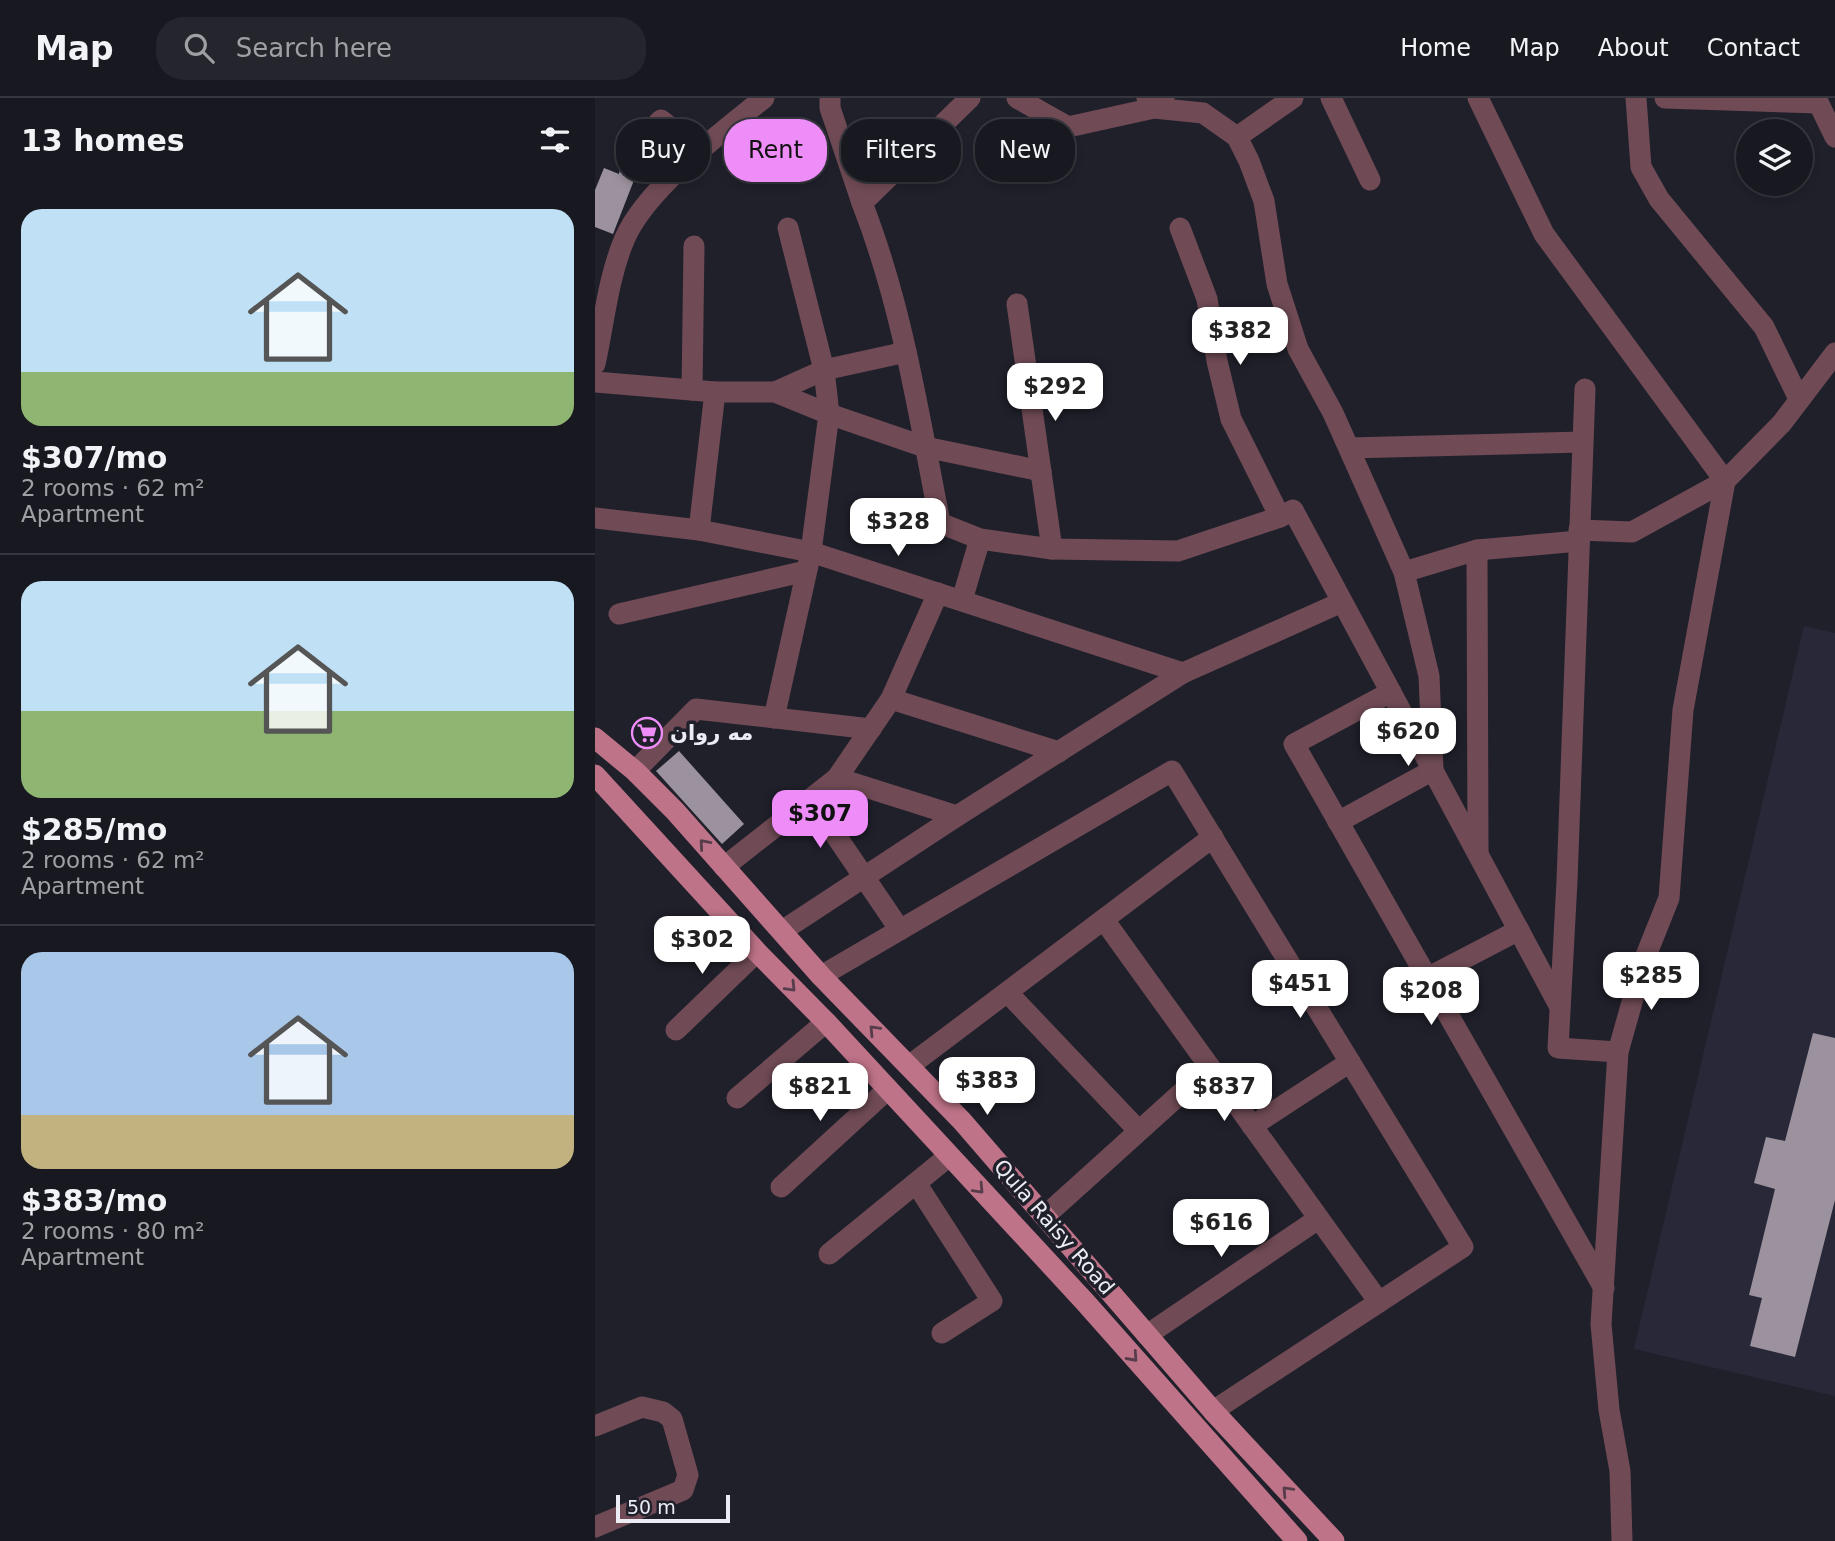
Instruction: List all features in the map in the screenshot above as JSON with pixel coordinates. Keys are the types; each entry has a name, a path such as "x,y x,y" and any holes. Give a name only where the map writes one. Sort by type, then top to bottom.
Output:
{"main road":[{"name":"Qula Raisy Road","path":"595,738 635,771 675,811 821,976 963,1121 1213,1411 1334,1541"},
{"name":"Qula Raisy Road","path":"595,775 1085,1303 1297,1541"},
{"path":"1085,1303 1104,1285"}],"street":[{"path":"710,142 765,98"},
{"path":"830,98 830,108 880,253 906,352 940,523 980,539 1052,549 1178,551 1280,517 1293,510 1560,1007"},
{"path":"862,203 970,98"},
{"path":"1017,98 1068,127 1155,101 1203,113 1237,136 1264,201 1277,284 1298,349 1333,413 1404,572 1429,676 1433,770"},
{"path":"1237,136 1293,98"},
{"path":"1331,98 1370,180"},
{"path":"1478,98 1544,234 1725,481 1683,710 1669,898 1643,963 1618,1052 1601,1324 1609,1410 1620,1471 1622,1541"},
{"path":"1636,98 1641,167 1659,199 1764,327 1799,399"},
{"path":"1665,98 1817,100 1835,137"},
{"path":"595,364 615,266 625,238 646,207 670,182"},
{"path":"774,718 809,562 829,414 824,370 788,228"},
{"path":"1180,228 1207,299 1217,361 1231,419 1280,517"},
{"path":"692,390 694,246"},
{"path":"1017,304 1052,549"},
{"path":"775,392 824,370 906,352"},
{"path":"1404,572 1477,550 1579,535 1632,533 1725,481 1782,423 1835,353"},
{"path":"595,382 715,392 775,392 925,447 1041,471"},
{"path":"1584,389 1567,881 1558,1048 1618,1052"},
{"path":"699,530 715,392"},
{"path":"1349,448 1583,442"},
{"path":"595,518 699,530 809,562 962,600 1184,673"},
{"path":"962,600 980,539"},
{"path":"1477,550 1478,854"},
{"path":"619,614 809,562"},
{"path":"724,867 837,778 891,699 938,593"},
{"path":"782,932 957,816 1184,673 1342,602"},
{"path":"1391,692 1293,744 1604,1288"},
{"path":"891,699 1059,752"},
{"path":"635,771 696,709 871,729"},
{"path":"1338,822 1433,770"},
{"path":"821,976 1171,771 1463,1247 1213,1411"},
{"path":"837,778 957,816"},
{"path":"811,799 900,930"},
{"path":"909,1066 1213,838"},
{"path":"1104,920 1379,1302"},
{"path":"1427,978 1519,930"},
{"path":"676,1030 757,952"},
{"path":"1009,993 1138,1130"},
{"path":"737,1098 826,1022"},
{"path":"1252,1126 1350,1062"},
{"path":"1045,1216 1209,1067"},
{"path":"781,1187 888,1089"},
{"path":"828,1254 949,1156"},
{"path":"916,1183 992,1301 942,1333"},
{"path":"1147,1335 1318,1219"},
{"path":"595,1426 642,1407 663,1412 672,1419 688,1475 683,1490 595,1527"}],"shaded area":[{"path":"1804,626 1835,633 1835,1396 1634,1349"}],"building":[{"path":"604,168 616,173 616,182 633,182 613,234 595,227 595,190"},
{"path":"679,751 744,824 722,844 656,771"},
{"path":"1813,1033 1835,1038 1835,1200 1795,1357 1750,1346 1762,1298 1749,1295 1775,1189 1754,1183 1766,1137 1785,1141"}],"place":[{"name":"مه روان","path":"647,733"}]}
